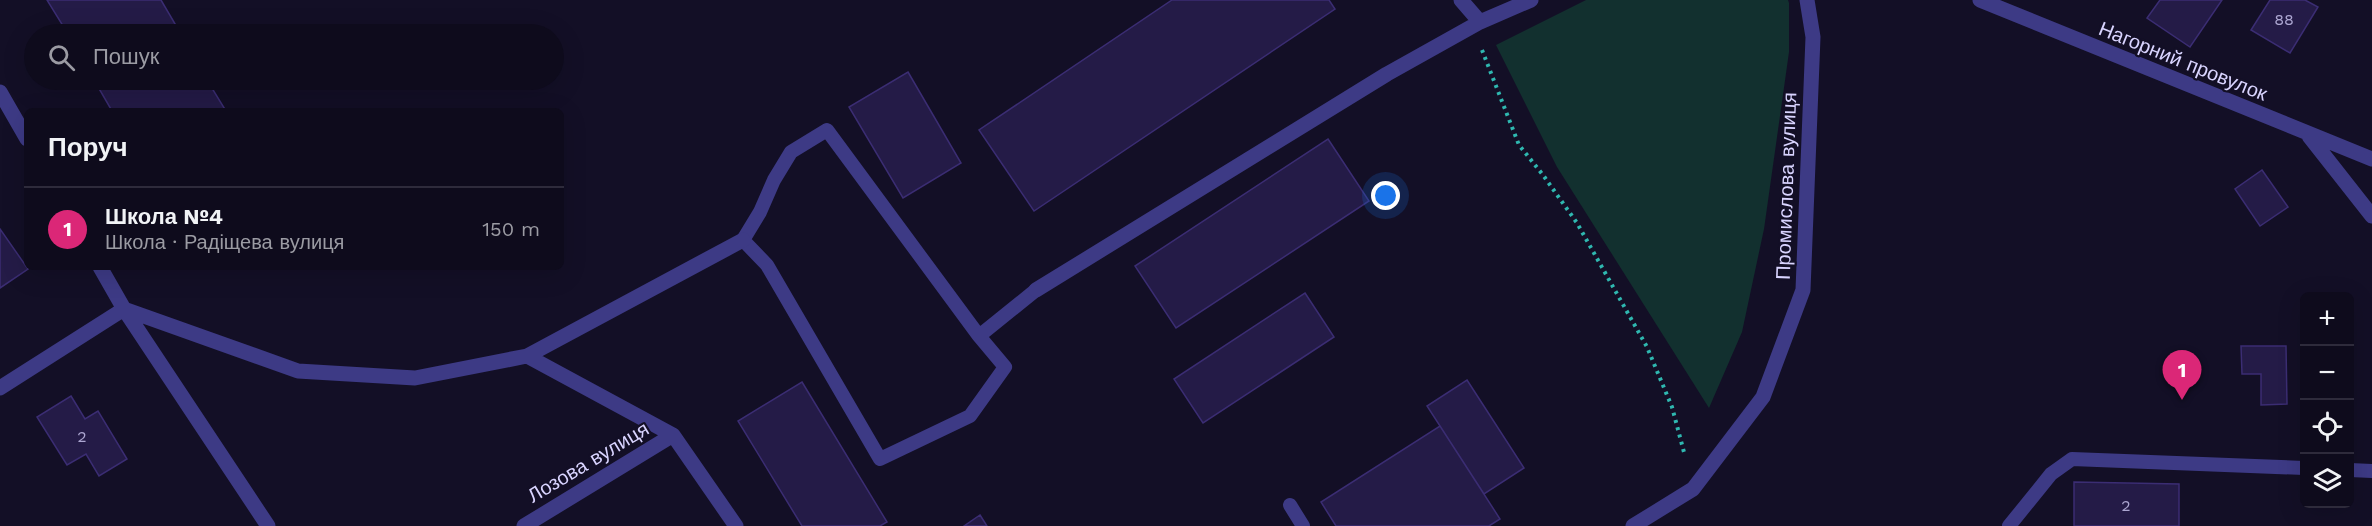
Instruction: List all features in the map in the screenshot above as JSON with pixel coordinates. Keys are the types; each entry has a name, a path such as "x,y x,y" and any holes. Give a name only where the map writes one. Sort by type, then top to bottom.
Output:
{"street":[{"path":"1461,0 1480,22"},
{"path":"1036,290 1387,74 1480,22 1532,0"},
{"name":"Промислова вулиця","path":"1633,526 1693,489 1763,397 1803,290 1813,38 1807,0"},
{"name":"Нагорний провулок","path":"1980,0 2372,159"},
{"path":"0,92 24,134"},
{"path":"2308,134 2372,216"},
{"path":"124,309 298,371 415,378 527,356 743,240"},
{"path":"102,270 124,309 268,526"},
{"path":"0,388 124,309"},
{"path":"527,356 674,435 736,526"},
{"name":"Лозова вулиця","path":"524,526 674,435"}],"lane":[{"path":"826,130 979,336 1005,367 970,416 880,459 767,265 743,240 791,152 826,130"},
{"path":"979,336 1036,290"},
{"path":"2009,526 2051,474 2072,459 2300,468"},
{"path":"2354,470 2372,471"},
{"path":"1290,505 1303,526"}],"path":[{"path":"1480,22 1482,54 1519,145 1544,175 1577,224 1647,347 1672,407 1693,489"}],"green space":[{"path":"1586,0 1788,0 1789,3 1789,52 1764,229 1742,332 1709,408 1557,167 1496,45"}],"building":[{"path":"47,0 161,0 175,24 62,24"},
{"path":"1172,0 1329,0 1335,9 1034,211 979,130"},
{"path":"2160,0 2222,0 2190,47 2147,18"},
{"path":"2270,0 2305,0 2318,7 2290,53 2251,30"},
{"path":"908,72 961,163 903,198 849,107"},
{"path":"100,90 213,90 224,108 110,108"},
{"path":"1328,139 1369,201 1176,328 1135,266"},
{"path":"2262,170 2288,207 2260,226 2235,189"},
{"path":"0,229 24,263 24,270 27,270 0,288"},
{"path":"1305,293 1334,337 1203,423 1174,379"},
{"path":"2241,346 2286,346 2287,404 2261,405 2261,374 2242,374"},
{"path":"1467,380 1524,468 1484,494 1427,406"},
{"path":"802,382 887,522 880,526 802,526 738,421"},
{"path":"71,396 85,419 98,411 127,459 99,476 86,454 67,465 37,417"},
{"path":"1440,426 1500,519 1489,526 1336,526 1321,502"},
{"path":"2074,482 2179,484 2179,526 2074,526"},
{"path":"980,515 987,526 964,526"}],"place":[{"name":"Школа №4","path":"2182,400"}]}
